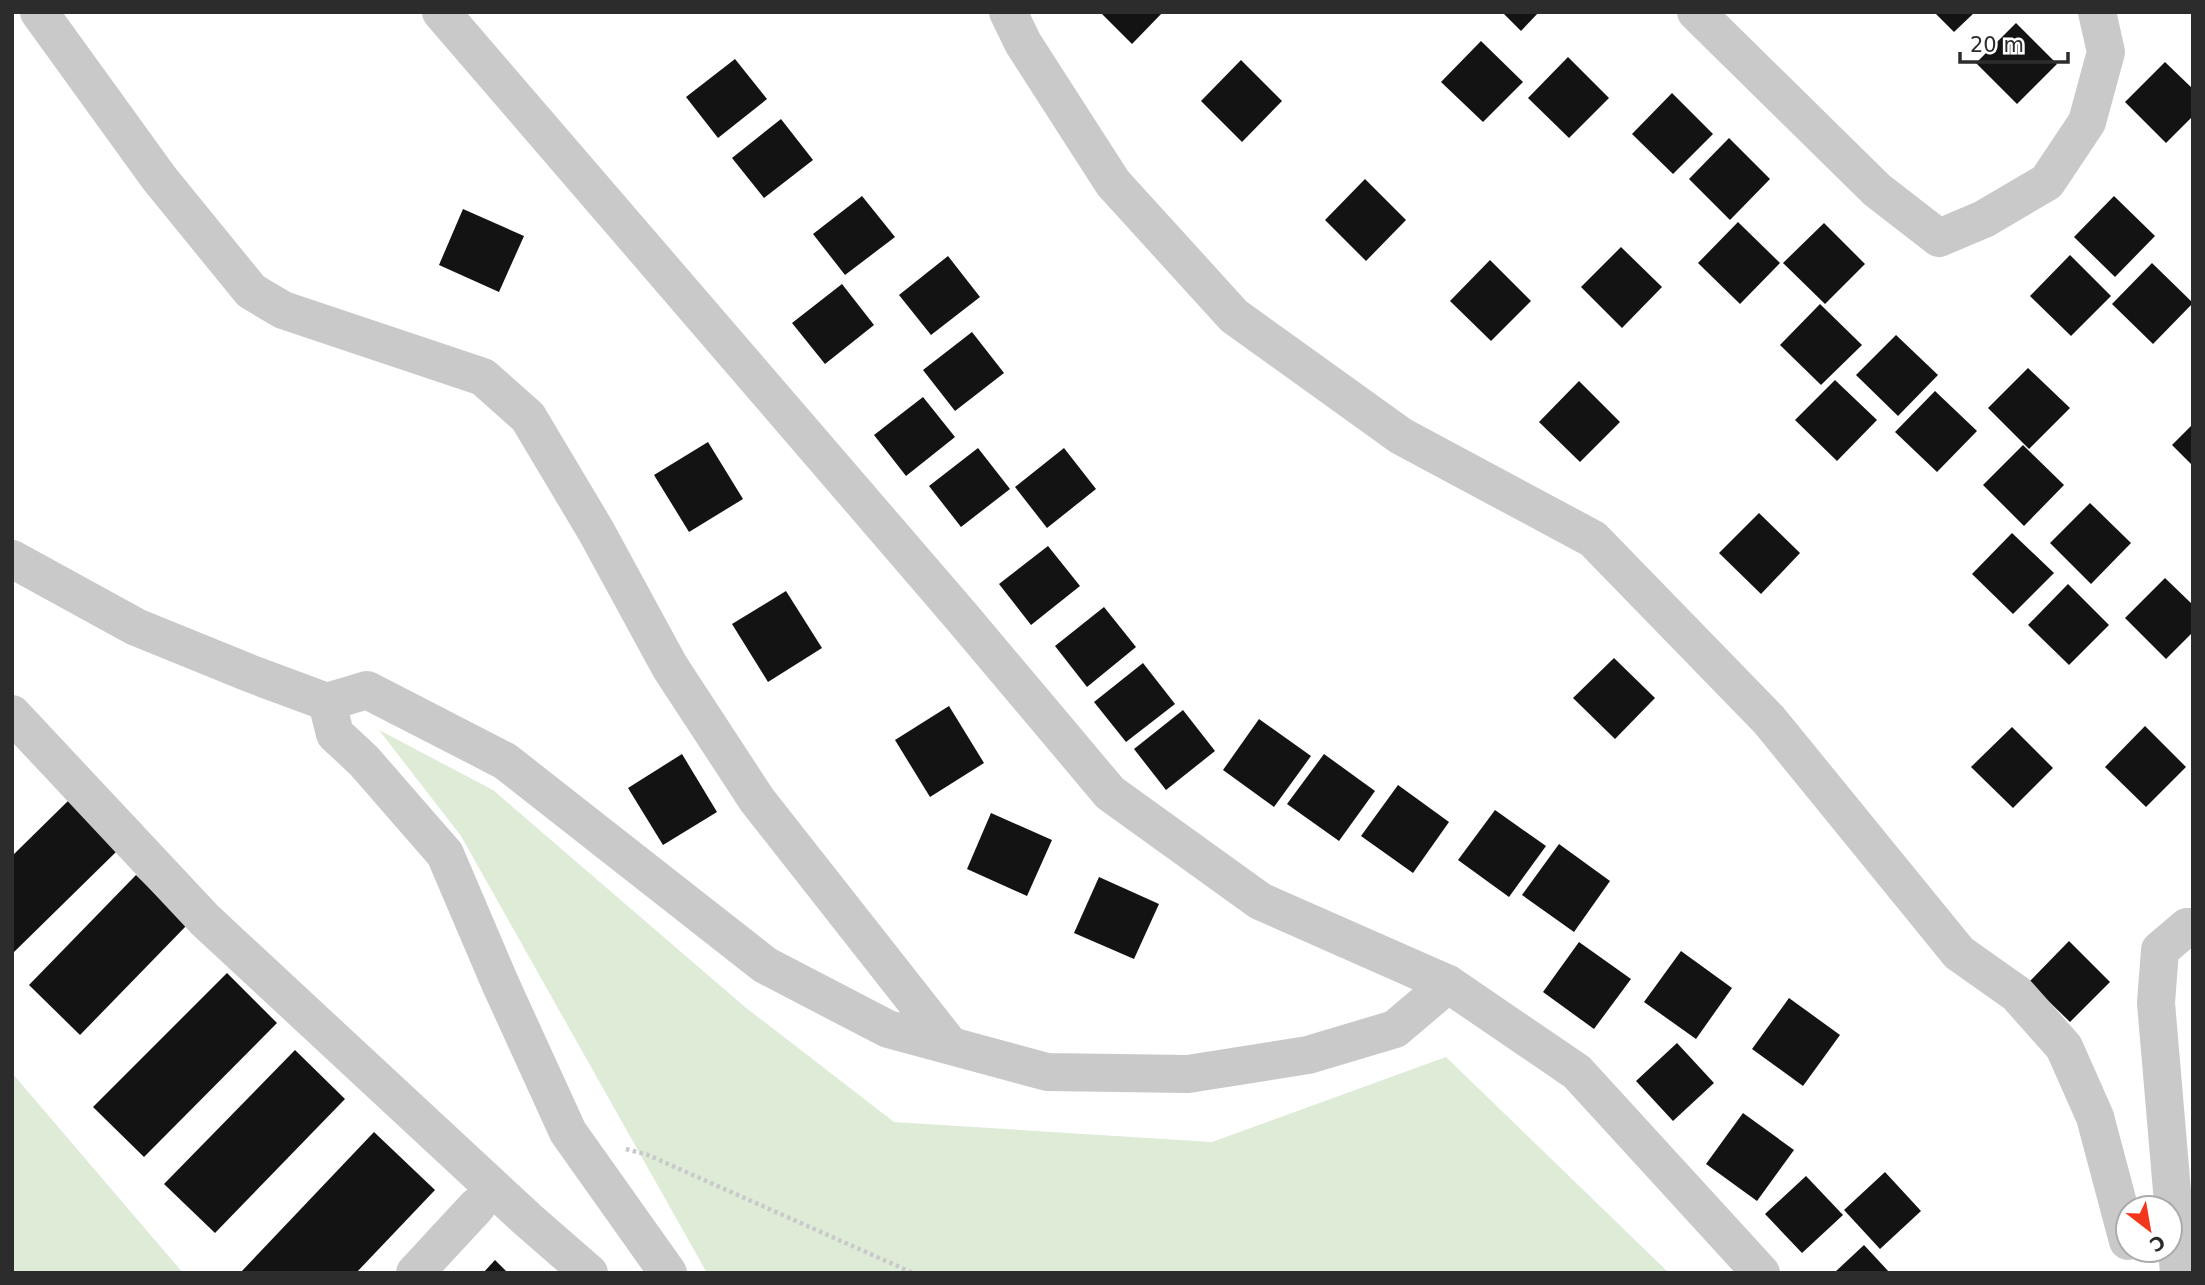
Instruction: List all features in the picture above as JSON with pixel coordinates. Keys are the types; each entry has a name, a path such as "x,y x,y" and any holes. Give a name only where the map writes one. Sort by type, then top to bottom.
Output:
{"street":[{"path":"39,12 159,178 251,291 283,310 483,377 528,417 596,531 670,667 757,800 948,1044"},
{"path":"441,12 1110,793 1260,901 1448,984 1577,1072 1761,1273"},
{"path":"1008,12 1023,43 1113,183 1234,316 1401,436 1593,538 1769,720 1959,953 2017,995 2064,1047 2095,1117 2115,1194"},
{"path":"1696,12 1877,190 1939,238 1984,219 2047,182 2087,122 2106,52 2096,12"},
{"path":"12,559 136,627 327,702 367,690 505,761 765,965 887,1029 1047,1072 1188,1074 1308,1055 1395,1029 1448,984"},
{"path":"327,702 335,734 364,761 445,854 568,1132 668,1273"},
{"path":"12,714 205,920 527,1219 589,1273"},
{"path":"12,741 67,790 191,918 215,950 368,1102 550,1273"},
{"path":"2179,1273 2156,1003 2160,950 2187,928 2193,928"},
{"path":"415,1273 477,1206"}],"path":[{"path":"621,1147 648,1155 913,1273"}],"green space":[{"path":"379,730 493,790 745,1007 894,1122 1212,1142 1446,1057 1669,1273 707,1273 461,836"},
{"path":"12,1073 183,1273 12,1273"}],"building":[{"path":"1100,12 1163,12 1132,44"},
{"path":"1502,12 1539,12 1521,31"},
{"path":"1934,12 1975,12 1954,32"},
{"path":"2016,23 2057,64 2017,104 1976,63"},
{"path":"1481,41 1523,82 1483,122 1441,82"},
{"path":"1568,57 1609,98 1569,138 1528,98"},
{"path":"735,59 767,99 718,138 686,97"},
{"path":"1241,60 1282,101 1242,142 1201,101"},
{"path":"2165,62 2193,89 2193,116 2166,143 2125,102"},
{"path":"1672,93 1713,134 1673,174 1632,134"},
{"path":"781,119 813,160 764,198 732,158"},
{"path":"1729,138 1770,179 1730,220 1689,179"},
{"path":"1365,179 1406,220 1366,261 1325,220"},
{"path":"862,196 895,237 845,275 813,234"},
{"path":"2114,196 2155,236 2115,277 2074,237"},
{"path":"463,209 524,236 499,292 439,265"},
{"path":"1738,222 1780,263 1740,304 1698,263"},
{"path":"1824,223 1865,264 1825,304 1783,263"},
{"path":"1621,247 1662,287 1622,328 1581,287"},
{"path":"2070,255 2111,296 2071,336 2030,296"},
{"path":"948,256 980,297 931,335 899,295"},
{"path":"1490,260 1531,301 1491,341 1450,301"},
{"path":"2152,263 2193,303 2153,344 2112,304"},
{"path":"842,284 874,325 825,364 792,323"},
{"path":"1820,304 1862,345 1821,385 1780,345"},
{"path":"972,332 1004,373 955,411 923,370"},
{"path":"1896,335 1938,375 1898,416 1856,375"},
{"path":"2028,368 2070,408 2029,449 1988,408"},
{"path":"1835,380 1877,420 1837,461 1795,420"},
{"path":"1579,381 1620,422 1580,462 1539,422"},
{"path":"1935,391 1977,431 1937,472 1895,432"},
{"path":"923,397 955,437 906,476 874,435"},
{"path":"2193,424 2193,466 2172,445"},
{"path":"708,442 743,499 689,532 654,475"},
{"path":"2023,445 2064,485 2024,526 1983,485"},
{"path":"978,448 1010,489 961,527 929,486"},
{"path":"1064,448 1096,489 1047,528 1015,487"},
{"path":"2090,503 2131,543 2091,584 2050,543"},
{"path":"1759,513 1800,553 1761,594 1719,553"},
{"path":"2012,533 2054,573 2013,614 1972,574"},
{"path":"1048,546 1080,586 1031,625 999,584"},
{"path":"2165,578 2193,605 2193,632 2166,659 2125,618"},
{"path":"2068,584 2109,625 2069,665 2028,625"},
{"path":"786,591 822,648 768,682 732,624"},
{"path":"1104,607 1136,647 1087,687 1055,646"},
{"path":"1614,658 1655,698 1615,739 1573,698"},
{"path":"1143,663 1175,704 1126,742 1094,702"},
{"path":"949,706 984,763 930,797 895,740"},
{"path":"1183,710 1215,751 1166,790 1134,749"},
{"path":"1259,719 1311,756 1274,807 1223,770"},
{"path":"2145,726 2186,767 2146,807 2105,767"},
{"path":"2012,727 2053,768 2013,808 1971,767"},
{"path":"682,754 717,812 663,845 628,788"},
{"path":"1324,754 1375,791 1339,841 1287,804"},
{"path":"1398,785 1449,822 1413,873 1361,836"},
{"path":"68,801 117,851 12,954 12,856"},
{"path":"1495,810 1546,846 1509,897 1458,860"},
{"path":"991,813 1052,840 1027,896 967,869"},
{"path":"1559,844 1610,881 1574,932 1522,895"},
{"path":"136,875 187,925 80,1035 29,985"},
{"path":"1099,877 1159,904 1134,959 1074,933"},
{"path":"2069,941 2110,982 2070,1022 2029,982"},
{"path":"1579,942 1631,979 1594,1029 1543,992"},
{"path":"1681,951 1732,988 1696,1039 1644,1002"},
{"path":"227,973 277,1023 144,1157 93,1107"},
{"path":"1789,998 1840,1035 1803,1086 1752,1049"},
{"path":"1677,1043 1714,1083 1673,1121 1636,1081"},
{"path":"295,1050 345,1099 215,1233 164,1184"},
{"path":"1743,1113 1794,1150 1757,1201 1706,1164"},
{"path":"374,1132 435,1190 356,1273 240,1273"},
{"path":"1885,1172 1921,1211 1880,1249 1844,1210"},
{"path":"1806,1176 1843,1215 1802,1253 1765,1214"},
{"path":"1864,1245 1890,1273 1834,1273"},
{"path":"495,1260 508,1273 483,1273"}]}
